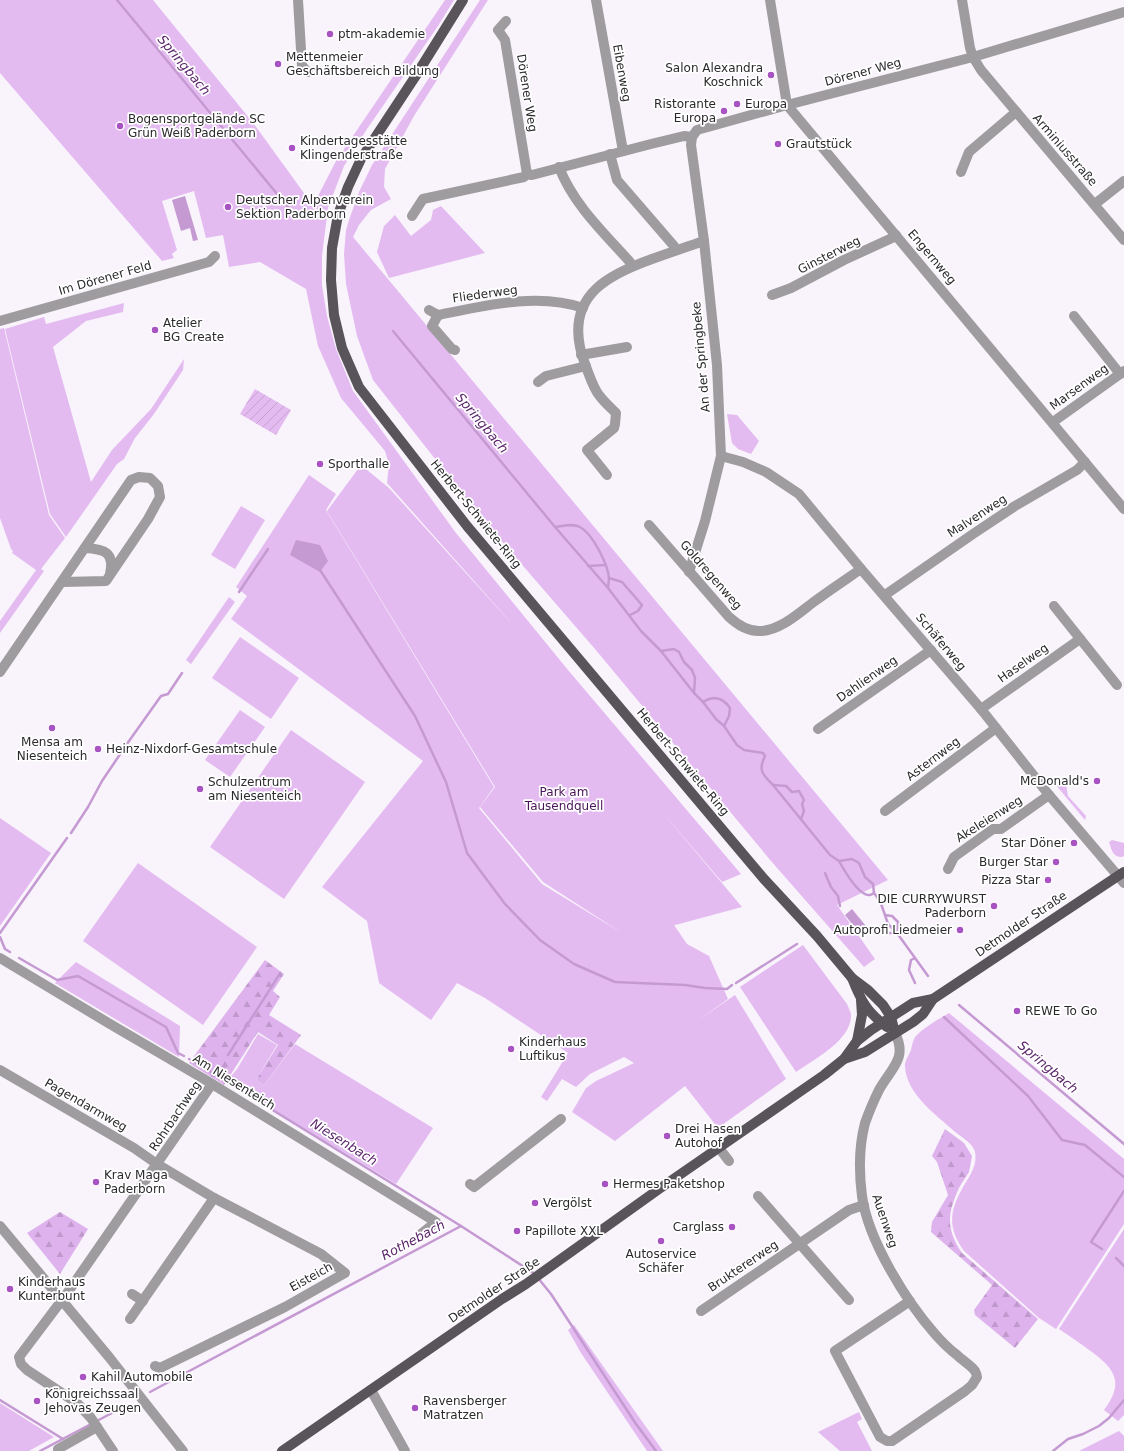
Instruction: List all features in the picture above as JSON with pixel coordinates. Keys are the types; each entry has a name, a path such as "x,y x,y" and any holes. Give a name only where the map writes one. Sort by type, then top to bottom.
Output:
{"main road":[{"name":"Herbert-Schwiete-Ring","path":"463,0 361,159 348,187 338,215 332,248 330,280 334,315 342,348 359,387 467,526 764,879 817,936 852,978 868,990 883,1005 891,1017 895,1033"},
{"name":"Detmolder Straße","path":"282,1451 502,1299 537,1277 824,1075 844,1059 858,1040 882,1023 913,1003 933,999 1122,877"},
{"name":"Herbert-Schwiete-Ring","path":"852,978 860,998 872,1014 895,1033"},
{"path":"858,1040 862,1015 860,998"},
{"name":"Detmolder Straße","path":"844,1059 865,1052 895,1033 923,1014 933,999"}],"street":[{"path":"298,0 302,66 308,72"},
{"name":"Eibenweg","path":"596,0 623,151"},
{"path":"770,0 787,105"},
{"path":"962,0 973,57"},
{"name":"Dörener Weg","path":"412,216 423,199 517,178 684,136 692,137 697,130 973,57 1124,12"},
{"name":"Dörener Weg","path":"506,20 498,30 505,40 528,174"},
{"name":"Arminiusstraße","path":"973,57 981,70 1124,240"},
{"name":"Engernweg","path":"787,105 1053,422 1084,462 1124,509"},
{"name":"Arminiusstraße","path":"961,172 969,152 1016,112"},
{"name":"An der Springbeke","path":"689,572 705,522 721,456 717,365 704,241 691,145 692,137"},
{"path":"610,154 618,180 676,250"},
{"path":"559,167 566,184 592,219 632,266"},
{"name":"Arminiusstraße","path":"1095,204 1124,181"},
{"name":"Ginsterweg","path":"772,295 791,288 896,235"},
{"path":"607,475 584,447 614,428 616,413 598,394 581,355 578,328 583,308 593,292 600,284 609,278 632,266 704,241"},
{"name":"Im Dörener Feld","path":"0,321 209,262 215,256"},
{"name":"Fliederweg","path":"455,350 452,349 432,326 434,312 511,301 548,302 583,308"},
{"name":"Marsenweg","path":"1053,422 1122,372 1074,316"},
{"path":"581,355 627,347"},
{"path":"538,382 546,376 586,366"},
{"name":"Schäferweg","path":"721,456 743,462 766,472 799,494 981,709 1049,796 1122,877"},
{"name":"Malvenweg","path":"885,595 1014,506 1077,470 1084,462"},
{"path":"0,672 63,582 131,480 139,477 150,478 158,486 160,497 148,519 106,581 63,582"},
{"name":"Goldregenweg","path":"649,525 729,616 739,626 751,630 761,632 775,628 786,622 861,569"},
{"path":"86,548 103,550 109,555 111,568 110,576"},
{"path":"1054,606 1117,685"},
{"name":"Haselweg","path":"981,709 1080,639"},
{"name":"Dahlienweg","path":"818,729 931,650"},
{"name":"Asternweg","path":"885,811 996,728"},
{"name":"Akeleienweg","path":"948,869 954,856 993,829 1000,829 1049,796"},
{"name":"Am Niesenteich","path":"0,958 212,1084 436,1222 420,1235"},
{"name":"Auenweg","path":"895,1033 900,1042 900,1056 898,1062 879,1090 865,1124 861,1150 860,1172 864,1205 882,1255 910,1301 935,1333 976,1372 977,1377 972,1385 957,1397 892,1441 884,1440 880,1437 873,1425 835,1351 910,1301"},
{"name":"Pagendarmweg","path":"0,1070 134,1148 157,1164"},
{"name":"Rohrbachweg","path":"97,1427 77,1403 26,1370 21,1364 19,1357 62,1300 212,1084"},
{"path":"470,1184 474,1187 560,1119"},
{"path":"719,1148 729,1161"},
{"name":"Eisteich","path":"155,1366 160,1368 203,1348 285,1307 345,1273 321,1254 214,1198 157,1164"},
{"name":"Bruktererweg","path":"758,1196 849,1300"},
{"path":"130,1319 214,1198"},
{"name":"Bruktererweg","path":"701,1311 849,1210 864,1205"},
{"path":"0,1226 109,1357 183,1451"},
{"path":"132,1294 143,1301"},
{"path":"371,1390 404,1451"},
{"path":"58,1449 97,1427 113,1451"}],"green space":[{"name":"Park am Tausendquell","path":"0,0 153,0 254,124 309,200 318,196 336,161 445,0 454,0 438,26 367,129 344,166 328,208 322,256 322,285 327,316 336,349 353,391 456,533 568,670 741,874 722,882 658,807 742,907 674,925 687,944 709,956 728,999 697,1021 735,995 786,1079 718,1128 685,1086 615,1141 572,1112 586,1088 596,1081 634,1063 624,1057 590,1074 576,1087 562,1079 547,1101 541,1097 568,1053 485,998 457,983 431,1020 379,983 367,921 322,887 423,761 231,619 247,596 236,587 309,475 336,494 326,510 494,787 479,808 542,884 622,933 543,882 480,807 495,787 327,511 361,465 389,488 513,625 387,483 389,464 385,451 341,398 318,346 306,289 260,262 229,267 223,235 206,238 194,191 162,201 177,250 172,254 174,258 162,261 0,73"},
{"path":"480,0 488,0 414,116 385,169 384,187 391,199 371,210 359,225 353,237 888,880 837,905 875,959 864,967 771,861 595,649 480,516 373,380 357,336 346,284 344,254 346,230 359,192 372,165"},
{"path":"441,206 485,253 389,278 377,252 384,226 395,215 411,236 431,220 433,210"},
{"path":"124,303 123,312 86,321 53,347 91,482 112,450 151,409 184,359 183,370 154,414 135,438 124,459 117,464 66,537 50,514 5,329 44,317 46,324"},
{"path":"4,328 49,515 65,538 41,569 44,571 0,633 0,621 36,570 12,553 13,551 0,518 0,329"},
{"path":"255,389 291,410 276,435 240,414"},
{"path":"727,414 737,415 759,441 751,454 738,449 732,443"},
{"path":"241,506 265,520 235,569 211,555"},
{"path":"229,597 235,602 191,664 186,660"},
{"path":"240,637 299,678 271,719 212,678"},
{"path":"240,710 265,727 230,777 205,760"},
{"path":"291,730 365,782 284,899 210,847"},
{"path":"1069,776 1071,779 1066,784 1068,796 1086,816 1085,820 1055,784"},
{"path":"0,818 51,853 0,926"},
{"path":"1112,840 1124,843 1124,856 1119,857 1114,854 1109,842"},
{"path":"138,863 257,947 203,1025 83,941"},
{"path":"803,945 847,1004 851,1015 850,1024 839,1041 796,1072 740,987"},
{"path":"265,960 284,974 273,991 280,997 269,1015 301,1035 264,1085 256,1080 278,1045 258,1032 224,1085 189,1063"},
{"path":"76,962 180,1026 179,1057 55,983"},
{"path":"949,1013 1124,1159 1124,1224 1056,1329 1039,1318 964,1251 955,1235 952,1220 953,1213 958,1197 974,1167 976,1157 975,1152 969,1143 923,1103 916,1095 907,1077 905,1065 916,1036"},
{"path":"258,1034 277,1045 256,1080 264,1085 295,1044 433,1128 396,1184 227,1081 237,1069"},
{"path":"945,1129 964,1143 972,1156 969,1172 959,1188 950,1214 953,1236 962,1253 1038,1319 1015,1348 975,1315 974,1310 992,1285 931,1232 932,1222 948,1195 937,1162 932,1156"},
{"path":"60,1212 88,1229 60,1274 27,1233"},
{"path":"1124,1229 1124,1415 1118,1421 1104,1410 1114,1392 1115,1385 1112,1371 1107,1365 1080,1343 1059,1329"},
{"path":"574,1325 663,1451 647,1451 581,1353 568,1330"},
{"path":"0,1403 54,1437 29,1451 0,1451"},
{"path":"859,1412 862,1419 857,1422 872,1451 840,1451 818,1432"},
{"path":"1119,1431 1124,1436 1124,1451 1079,1451"}],"shaded area":[{"path":"185,196 198,240 193,241 190,228 181,231 172,200"},
{"path":"296,540 320,545 328,561 320,572 290,555"},
{"path":"852,909 866,926 858,932 845,915"}],"waterway":[{"name":"Springbach","path":"117,0 297,218"},
{"name":"Springbach","path":"393,331 555,527 574,525 580,527 590,536 599,550 606,566 609,578 608,588"},
{"name":"Springbach","path":"555,527 608,588 641,631 661,651 674,649 679,652 684,662 692,670 695,678 694,693 716,719 724,726 737,745 744,750 763,753 765,756 762,765 762,772 830,855 839,861 852,859 859,863 865,877 873,884 874,893 880,901 885,915 892,916 898,922 897,933 928,976"},
{"path":"239,592 268,549"},
{"path":"588,566 606,565"},
{"path":"320,570 415,716 446,782 467,853 505,904 540,940 574,964 615,982 685,985 727,989 732,985"},
{"path":"609,578 622,582 642,605 638,611 630,615"},
{"name":"Springbach","path":"661,651 694,693"},
{"path":"71,833 88,807 102,781 129,741 161,696 168,694 182,673"},
{"name":"Springbach","path":"703,702 715,698 721,700 730,708 729,716 724,726"},
{"name":"Springbach","path":"773,785 786,786 792,792 799,791 804,800 802,804 804,811 801,819"},
{"path":"0,933 67,838"},
{"name":"Springbach","path":"839,861 850,879 862,892 869,895 874,893"},
{"path":"825,873 831,887 838,896 840,906"},
{"name":"Springbach","path":"885,915 888,924 896,932"},
{"name":"Springbach","path":"888,933 896,933"},
{"name":"Niesenbach","path":"0,937 5,949 10,952"},
{"path":"736,983 797,944"},
{"name":"Niesenbach","path":"19,958 57,980 78,976 166,1027 178,1053 184,1056"},
{"path":"915,958 911,960 909,970 915,983"},
{"path":"228,1055 279,975"},
{"name":"Springbach","path":"959,1005 1124,1144"},
{"path":"944,1017 1028,1096 1062,1140 1085,1145 1124,1177"},
{"name":"Niesenbach","path":"189,1059 211,1072"},
{"path":"223,1080 224,1067"},
{"name":"Niesenbach","path":"216,1075 461,1226 535,1274"},
{"path":"1102,1249 1091,1242 1124,1191"},
{"name":"Rothebach","path":"150,1392 461,1226"},
{"path":"1116,1258 1124,1266"},
{"name":"Rothebach","path":"538,1278 551,1294 636,1424 656,1451"},
{"path":"0,1400 63,1439"},
{"path":"1053,1451 1068,1439 1099,1426 1109,1418 1124,1400"},
{"name":"Rothebach","path":"95,1422 125,1406"},
{"name":"Rothebach","path":"40,1451 91,1424"}],"place":[{"name":"ptm-akademie","path":"330,34"},
{"name":"Mettenmeier Geschäftsbereich Bildung","path":"278,64"},
{"name":"Salon Alexandra Koschnick","path":"771,75"},
{"name":"Europa","path":"737,104"},
{"name":"Ristorante Europa","path":"724,111"},
{"name":"Bogensportgelände SC Grün Weiß Paderborn","path":"120,126"},
{"name":"Grautstück","path":"778,144"},
{"name":"Kindertagesstätte Klingenderstraße","path":"292,148"},
{"name":"Deutscher Alpenverein Sektion Paderborn","path":"228,207"},
{"name":"Atelier BG Create","path":"155,330"},
{"name":"Sporthalle","path":"320,464"},
{"name":"Mensa am Niesenteich","path":"52,728"},
{"name":"Heinz-Nixdorf-Gesamtschule","path":"98,749"},
{"name":"McDonald's","path":"1097,781"},
{"name":"Schulzentrum am Niesenteich","path":"200,789"},
{"name":"Star Döner","path":"1074,843"},
{"name":"Burger Star","path":"1056,862"},
{"name":"Pizza Star","path":"1048,880"},
{"name":"DIE CURRYWURST Paderborn","path":"994,906"},
{"name":"Autoprofi Liedmeier","path":"960,930"},
{"name":"REWE To Go","path":"1017,1011"},
{"name":"Kinderhaus Luftikus","path":"511,1049"},
{"name":"Drei Hasen Autohof","path":"667,1136"},
{"name":"Krav Maga Paderborn","path":"96,1182"},
{"name":"Hermes Paketshop","path":"605,1184"},
{"name":"Vergölst","path":"535,1203"},
{"name":"Carglass","path":"732,1227"},
{"name":"Papillote XXL","path":"517,1231"},
{"name":"Autoservice Schäfer","path":"661,1241"},
{"name":"Kinderhaus Kunterbunt","path":"10,1289"},
{"name":"Kahil Automobile","path":"83,1377"},
{"name":"Königreichssaal Jehovas Zeugen","path":"37,1401"},
{"name":"Ravensberger Matratzen","path":"415,1408"}]}
